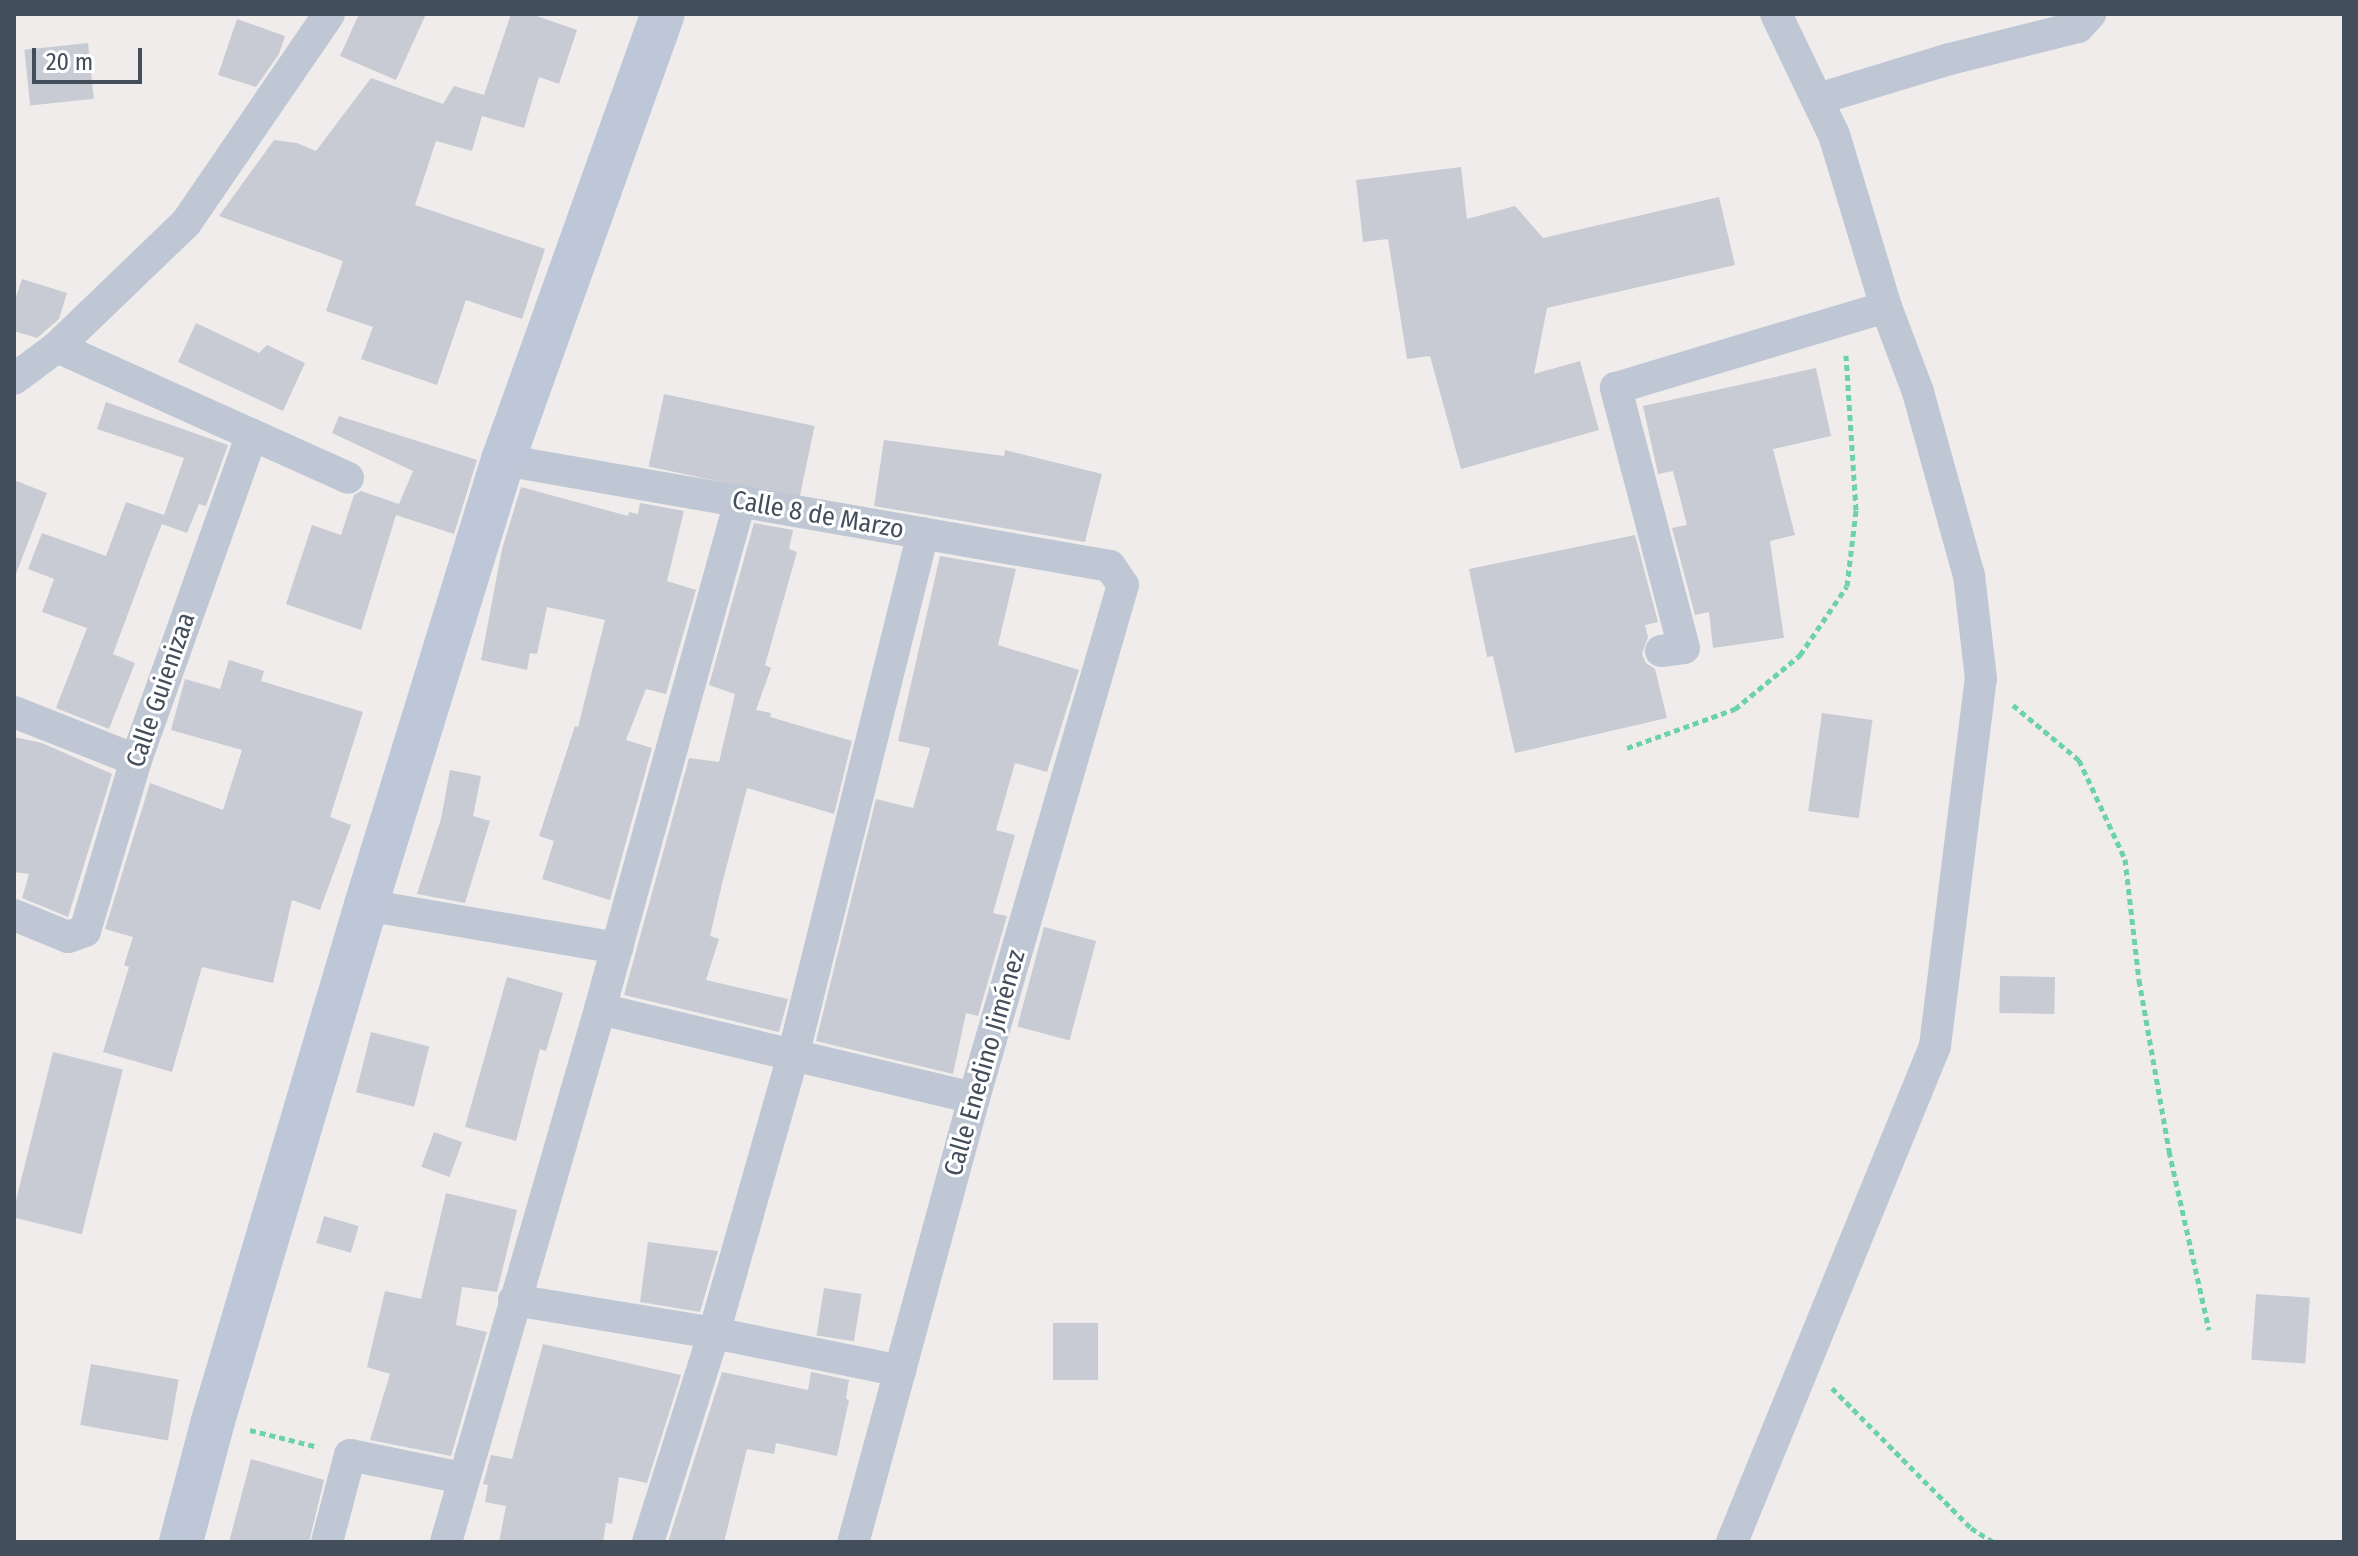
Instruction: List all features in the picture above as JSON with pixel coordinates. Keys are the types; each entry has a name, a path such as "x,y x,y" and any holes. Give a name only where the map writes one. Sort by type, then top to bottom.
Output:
{"street":[{"path":"14,379 57,347 186,223 329,14"},
{"path":"181,1542 213,1421 366,905 503,460 663,14"},
{"path":"1732,1542 1935,1046 1981,679 1969,576 1918,392 1886,307 1834,135 1776,14"},
{"path":"1818,99 1950,59 2078,27 2090,14"},
{"path":"1661,651 1684,648 1616,388 1886,307"},
{"path":"57,347 348,478"},
{"name":"Calle Guienizaa","path":"14,915 68,937 85,931 136,760 252,435"},
{"name":"Calle 8 de Marzo","path":"503,460 1110,566 1123,585"},
{"path":"446,1542 600,1009 740,501"},
{"path":"648,1542 714,1333 793,1056 923,533"},
{"name":"Calle Enedino Jiménez","path":"853,1542 974,1098 1123,585"},
{"path":"14,712 136,760"},
{"path":"366,905 617,948"},
{"path":"600,1009 974,1098"},
{"path":"514,1300 714,1333 900,1371"},
{"path":"327,1542 350,1455 462,1478"}],"path":[{"path":"1627,748 1735,709 1800,655 1847,586 1856,510 1846,354 1897,338"},
{"path":"1981,679 2079,760 2125,859 2139,980 2166,1136 2209,1330"},
{"path":"1806,1362 1971,1528 1993,1542"},
{"path":"213,1421 350,1455"}],"building":[{"path":"359,14 426,14 396,80 340,56"},
{"path":"511,14 531,14 577,30 559,84 539,77 524,128 482,116 472,151 436,141 415,205 545,249 522,319 466,300 437,385 361,359 373,327 326,311 343,261 219,216 274,140 297,143 316,151 371,78 443,104 454,86 484,95"},
{"path":"237,19 285,36 279,54 256,87 218,75"},
{"path":"88,43 94,99 30,105 24,50"},
{"path":"1461,167 1467,219 1515,206 1543,238 1719,197 1735,265 1547,308 1534,374 1580,361 1599,430 1461,469 1430,356 1407,359 1388,239 1363,242 1356,180"},
{"path":"22,279 67,293 59,319 37,338 14,331 14,303"},
{"path":"196,323 259,353 267,345 305,363 283,411 178,362"},
{"path":"1816,368 1831,436 1773,449 1795,535 1770,541 1784,638 1713,648 1709,612 1695,615 1672,528 1687,525 1673,471 1658,474 1643,406"},
{"path":"664,394 815,426 799,498 649,466"},
{"path":"106,402 228,445 206,506 199,504 187,533 162,524 113,654 135,663 109,729 56,708 87,628 42,612 54,579 28,569 42,533 106,556 126,502 164,515 184,458 97,429"},
{"path":"339,416 477,460 454,534 396,515 361,630 286,604 312,525 341,535 354,495 361,491 399,504 413,471 332,433"},
{"path":"884,440 1004,456 1005,450 1102,474 1085,542 874,506"},
{"path":"14,480 47,493 16,574 14,573"},
{"path":"521,487 628,516 629,512 638,514 640,503 684,511 667,581 696,590 666,694 646,689 626,740 652,748 610,900 542,879 554,841 539,836 575,726 578,727 605,620 547,607 537,654 530,653 527,670 481,660 502,549"},
{"path":"754,523 793,530 789,549 797,552 765,665 771,668 756,710 852,741 834,814 747,788 722,884 710,936 719,939 706,980 788,999 779,1032 624,995 689,758 719,762 735,694 709,685"},
{"path":"1635,535 1658,622 1645,625 1648,637 1642,654 1646,663 1655,669 1667,718 1515,753 1493,656 1487,657 1469,569"},
{"path":"940,556 1016,569 998,645 1079,670 1047,772 1015,763 996,830 1015,835 993,913 1007,916 978,1016 966,1013 953,1074 816,1041 876,799 913,808 930,748 898,741"},
{"path":"229,660 264,671 261,681 363,712 330,817 351,825 320,910 292,900 273,983 202,967 172,1072 103,1052 129,967 124,965 133,937 105,929 150,783 223,810 242,750 171,730 185,679 220,689"},
{"path":"1822,713 1873,720 1859,818 1808,811"},
{"path":"14,737 42,743 112,774 68,917 22,898 29,874 14,872"},
{"path":"450,770 481,776 473,816 490,821 465,903 417,894 441,819"},
{"path":"1044,927 1096,941 1070,1040 1017,1026"},
{"path":"2000,976 2055,977 2054,1014 1999,1013"},
{"path":"507,977 563,993 546,1051 540,1049 516,1141 465,1127"},
{"path":"371,1032 429,1047 414,1107 356,1092"},
{"path":"53,1052 123,1069 82,1234 14,1217"},
{"path":"434,1132 462,1142 450,1177 421,1167"},
{"path":"446,1193 517,1210 497,1292 462,1287 456,1325 487,1332 451,1456 370,1440 390,1374 367,1367 385,1291 421,1299"},
{"path":"324,1216 359,1226 351,1253 316,1243"},
{"path":"648,1242 718,1251 700,1312 640,1302"},
{"path":"824,1288 862,1294 854,1341 816,1335"},
{"path":"2256,1294 2310,1298 2305,1364 2251,1360"},
{"path":"1053,1323 1098,1323 1098,1380 1053,1380"},
{"path":"543,1344 681,1375 647,1483 619,1477 612,1524 606,1523 603,1542 499,1542 506,1506 485,1502 488,1485 483,1484 491,1455 512,1459"},
{"path":"91,1364 179,1379 168,1441 80,1425"},
{"path":"722,1372 808,1390 811,1372 849,1380 846,1399 849,1400 837,1456 776,1443 774,1454 747,1449 724,1542 668,1542"},
{"path":"251,1459 324,1480 309,1542 229,1542"}]}
